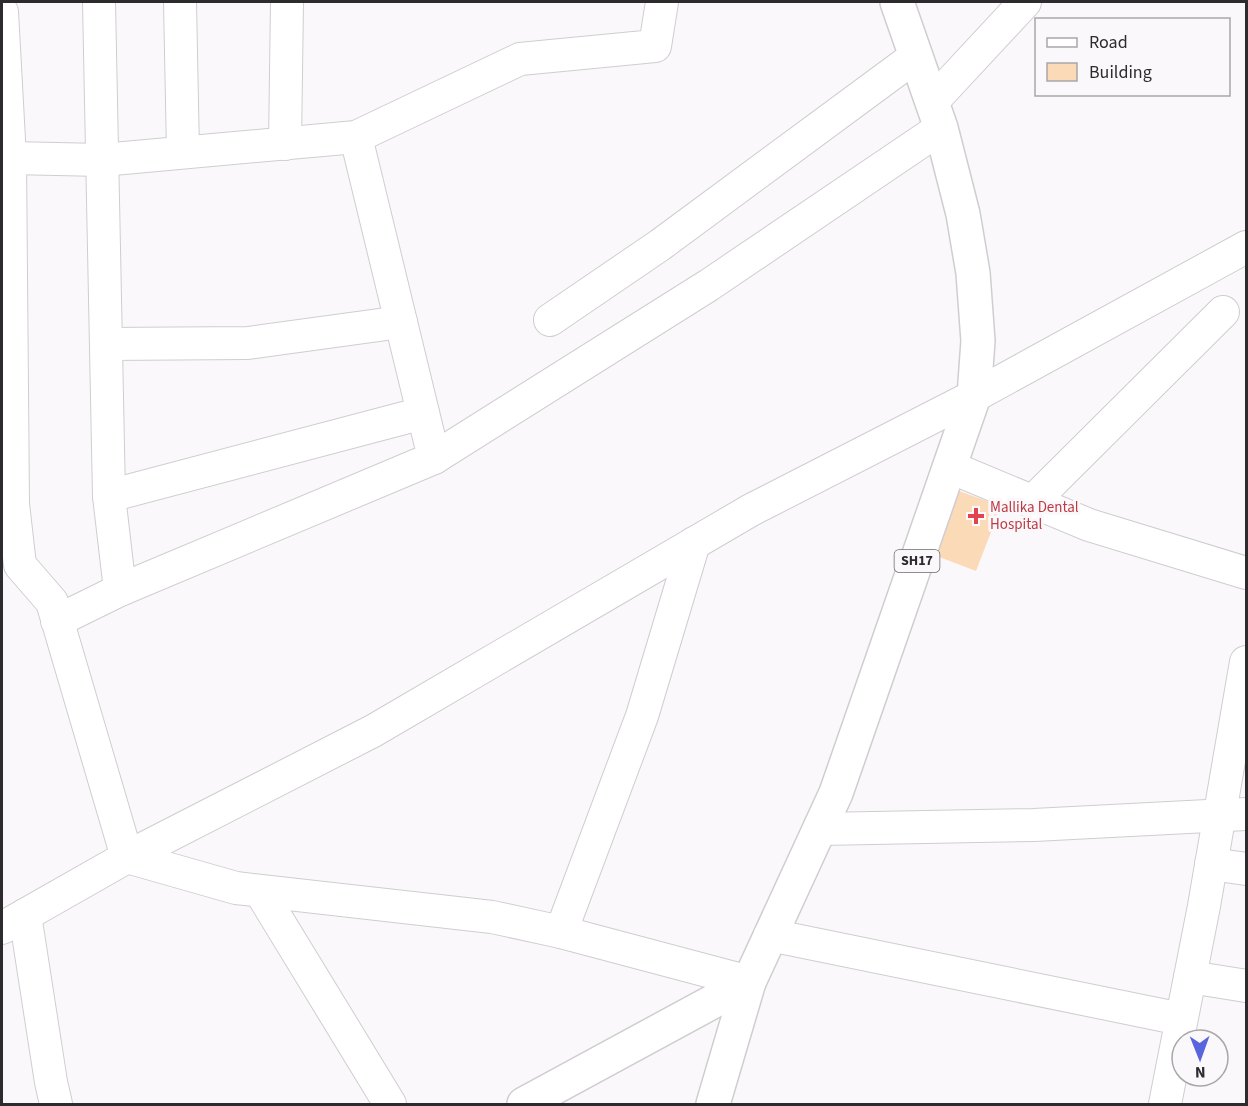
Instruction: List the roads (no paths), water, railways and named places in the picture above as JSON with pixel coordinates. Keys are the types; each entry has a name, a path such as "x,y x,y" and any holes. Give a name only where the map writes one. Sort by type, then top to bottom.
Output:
{"main road":[{"name":"SH17","path":"713,1104 749,982 836,793 974,396 978,341 973,273 963,214 937,115 897,2"},
{"path":"524,1104 749,982"}],"street":[{"path":"99,2 109,496 120,590"},
{"path":"180,2 183,152"},
{"path":"285,144 287,2"},
{"path":"6,159 102,160 356,136 520,59 655,46 662,2"},
{"path":"57,621 120,590 434,458 709,285 937,115 1025,2"},
{"path":"2,12 14,514 20,565 52,602 127,857"},
{"path":"550,320 660,245 916,56"},
{"path":"356,136 434,458"},
{"path":"57,1104 13,921 127,857 373,731 751,510 974,396 1246,247"},
{"path":"1032,502 1223,312"},
{"path":"106,344 248,343 401,322"},
{"path":"109,496 423,413"},
{"path":"950,467 1089,525 1246,573"},
{"path":"561,932 642,716 694,543"},
{"path":"1165,1104 1211,864 1233,815 1246,671"},
{"path":"820,829 1034,825 1233,815"},
{"path":"127,857 236,888 492,916 749,982"},
{"path":"1211,864 1246,869"},
{"path":"260,891 390,1104"},
{"path":"770,935 1181,1019"},
{"path":"1190,977 1246,986"}],"place":[{"name":"Mallika Dental Hospital","path":"976,516"}]}
